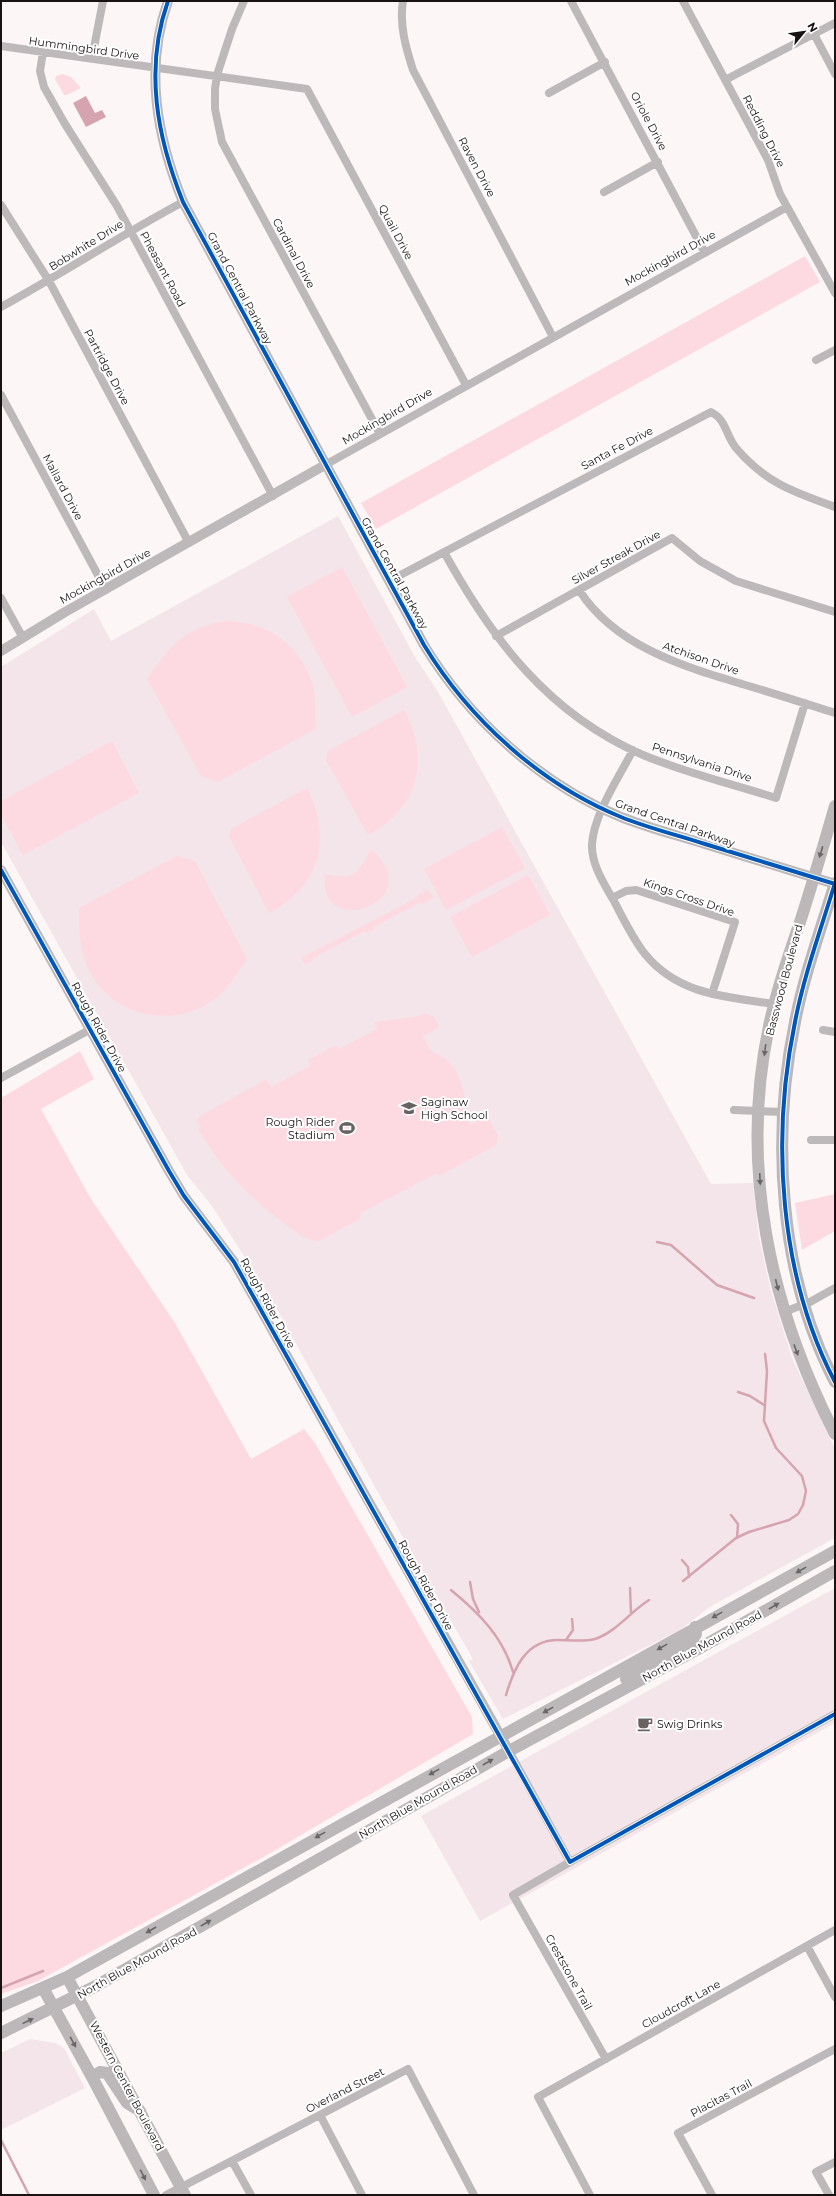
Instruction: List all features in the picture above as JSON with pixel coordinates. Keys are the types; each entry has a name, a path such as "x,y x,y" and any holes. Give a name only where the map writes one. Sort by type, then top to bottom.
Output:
{"main road":[{"name":"Basswood Boulevard","path":"835,806 774,1004 765,1053 759,1111 759,1159 763,1212 773,1269 784,1312 800,1359 835,1434"},
{"name":"Basswood Boulevard","path":"835,884 795,1021 786,1072 781,1145 785,1202 791,1246 805,1304 818,1344 835,1382"},
{"name":"North Blue Mound Road","path":"1,2006 67,1977 695,1627 835,1551"},
{"name":"North Blue Mound Road","path":"1,2034 78,1996 509,1751 835,1571"},
{"path":"611,1696 619,1684 691,1642 696,1634 695,1627"},
{"name":"Western Center Boulevard","path":"67,1977 183,2191"},
{"path":"43,1988 92,2076 154,2195"},
{"path":"92,2076 100,2072 107,2073 127,2103 141,2112"}],"street":[{"path":"92,58 103,1"},
{"name":"Grand Central Parkway","path":"168,1 162,18 155,66 158,122 170,169 183,202 431,657 469,707 494,732 531,764 603,808 655,828 835,884"},
{"name":"Cardinal Drive","path":"244,1 232,29 217,75 215,109 222,142 380,434"},
{"name":"Raven Drive","path":"404,1 402,11 404,40 414,70 553,337"},
{"name":"Oriole Drive","path":"571,1 605,62 705,253"},
{"name":"Redding Drive","path":"683,1 768,160 778,188 835,293"},
{"path":"726,80 835,22"},
{"path":"814,34 835,74"},
{"name":"Hummingbird Drive","path":"1,46 155,66 307,89"},
{"name":"Pheasant Road","path":"43,52 40,71 44,87 130,230 273,496"},
{"path":"549,93 605,62"},
{"name":"Quail Drive","path":"307,89 466,385"},
{"path":"604,192 658,162"},
{"name":"Bobwhite Drive","path":"1,307 49,281 130,230 183,202"},
{"name":"Partridge Drive","path":"1,205 49,281 189,543"},
{"name":"Mockingbird Drive","path":"1,651 466,385 788,207"},
{"path":"816,360 835,350"},
{"name":"Mallard Drive","path":"1,395 106,590"},
{"name":"Santa Fe Drive","path":"389,581 711,412 719,416 735,447 761,473 780,486 835,507"},
{"name":"Silver Streak Drive","path":"496,636 672,538 700,561 736,581 835,612"},
{"name":"Pennsylvania Drive","path":"444,552 462,586 496,636 526,672 564,708 596,730 633,750 671,766 776,798 805,703"},
{"name":"Atchison Drive","path":"579,590 593,607 614,627 653,652 683,666 835,713"},
{"path":"1,598 23,638"},
{"path":"633,750 603,808 593,836 592,853 599,873 632,935 653,963 680,983 712,994 774,1004"},
{"name":"Rough Rider Drive","path":"1,870 173,1177 234,1262 509,1751"},
{"name":"Kings Cross Drive","path":"612,898 626,891 636,890 735,922 712,994"},
{"path":"1,1078 91,1029"},
{"path":"823,1030 835,1032"},
{"path":"734,1110 783,1112"},
{"path":"811,1140 835,1140"},
{"path":"784,1312 805,1304 835,1288"},
{"path":"509,1751 570,1862 835,1714"},
{"name":"Creststone Trail","path":"570,1862 513,1895 606,2059"},
{"name":"Cloudcroft Lane","path":"590,2195 538,2097 835,1930"},
{"path":"807,1946 835,1997"},
{"name":"Placitas Trail","path":"712,2195 678,2133 835,2049"},
{"name":"Overland Street","path":"166,2195 183,2191 232,2162 408,2069 474,2195"},
{"path":"320,2115 362,2195"},
{"path":"232,2162 251,2195"},
{"path":"829,2195 816,2172 835,2162"}],"shaded area":[{"path":"62,74 71,77 81,88 64,95 55,79 56,76"},
{"path":"86,96 95,113 102,110 106,117 86,127 73,103"},
{"path":"805,256 820,282 376,529 361,503"},
{"name":"Saginaw High School","path":"338,516 415,657 438,692 711,1184 753,1183 759,1238 771,1291 792,1358 835,1449 835,1538 711,1606 680,1630 503,1719 469,1661 473,1659 401,1534 268,1293 212,1206 187,1175 1,842 1,667 94,609 111,641"},
{"path":"342,567 407,687 352,717 287,597"},
{"path":"227,621 242,622 257,626 282,640 293,650 302,661 314,690 316,729 218,782 201,776 147,679 164,656 180,640 200,628"},
{"path":"404,710 412,728 417,746 418,764 415,781 399,812 385,824 368,835 326,760 328,751"},
{"path":"112,741 139,793 23,855 1,815 1,801"},
{"path":"307,788 315,807 319,825 320,842 317,859 310,875 300,889 287,902 269,913 229,836 231,829"},
{"path":"502,827 525,868 446,910 424,869"},
{"path":"371,849 386,868 388,885 381,898 368,907 352,910 337,906 327,895 325,875 350,876 354,874 358,871"},
{"path":"177,856 195,861 247,959 231,982 212,1001 196,1010 178,1015 160,1016 142,1013 125,1007 110,997 97,984 85,961 81,946 79,931 79,908"},
{"path":"528,875 550,915 472,957 450,917"},
{"path":"428,889 434,898 423,904 421,902 374,927 375,929 366,933 365,931 313,958 314,960 305,965 301,958 418,897 418,895"},
{"name":"Rough Rider Stadium","path":"425,1013 434,1017 439,1027 423,1036 431,1051 446,1059 457,1072 464,1092 463,1111 471,1125 487,1116 498,1136 496,1145 439,1176 437,1173 359,1214 361,1218 319,1241 306,1238 261,1205 237,1182 216,1157 198,1129 201,1127 197,1122 200,1116 265,1080 267,1080 271,1087 310,1066 308,1060 336,1045 339,1049 377,1029 374,1022 415,1017"},
{"path":"80,1051 94,1079 41,1109 91,1199 175,1323 251,1459 304,1429 315,1443 472,1717 473,1734 267,1855 38,1981 1,1994 1,1098"},
{"path":"835,1194 835,1231 802,1250 795,1203"},
{"path":"835,1588 835,1723 480,1921 421,1816"},
{"path":"30,2039 55,2043 64,2048 85,2088 1,2130 1,2053"}],"waterway":[{"path":"657,1242 671,1245 717,1285 754,1298"},
{"path":"683,1581 736,1538 749,1532 789,1520 798,1514 803,1505 806,1491 802,1476 776,1448 764,1421 767,1371 765,1354"},
{"path":"738,1392 750,1396 764,1405"},
{"path":"731,1515 738,1524 737,1538"},
{"path":"682,1560 688,1567 689,1577"},
{"path":"470,1582 473,1599 479,1612"},
{"path":"630,1588 631,1613"},
{"path":"451,1590 489,1626 509,1659 513,1672"},
{"path":"506,1695 513,1675 523,1657 530,1650 547,1641 581,1641 603,1636 649,1600"},
{"path":"566,1640 573,1630 572,1619"},
{"path":"1,1988 43,1971"},
{"path":"1,2140 29,2195"}],"cycle path":[{"path":"168,1 161,26 155,77 160,128 166,153 183,202 424,645 442,672 462,698 509,746 535,768 562,787 591,803 642,825 835,884"},
{"path":"1,870 169,1171 184,1196 234,1262 570,1862 835,1714"},
{"path":"835,883 808,969 795,1022 783,1112 782,1159 785,1205 791,1252 802,1297 816,1341 835,1382"}],"place":[{"name":"Saginaw High School","path":"409,1108"},
{"name":"Rough Rider Stadium","path":"347,1128"},
{"name":"Swig Drinks","path":"645,1724"}]}
